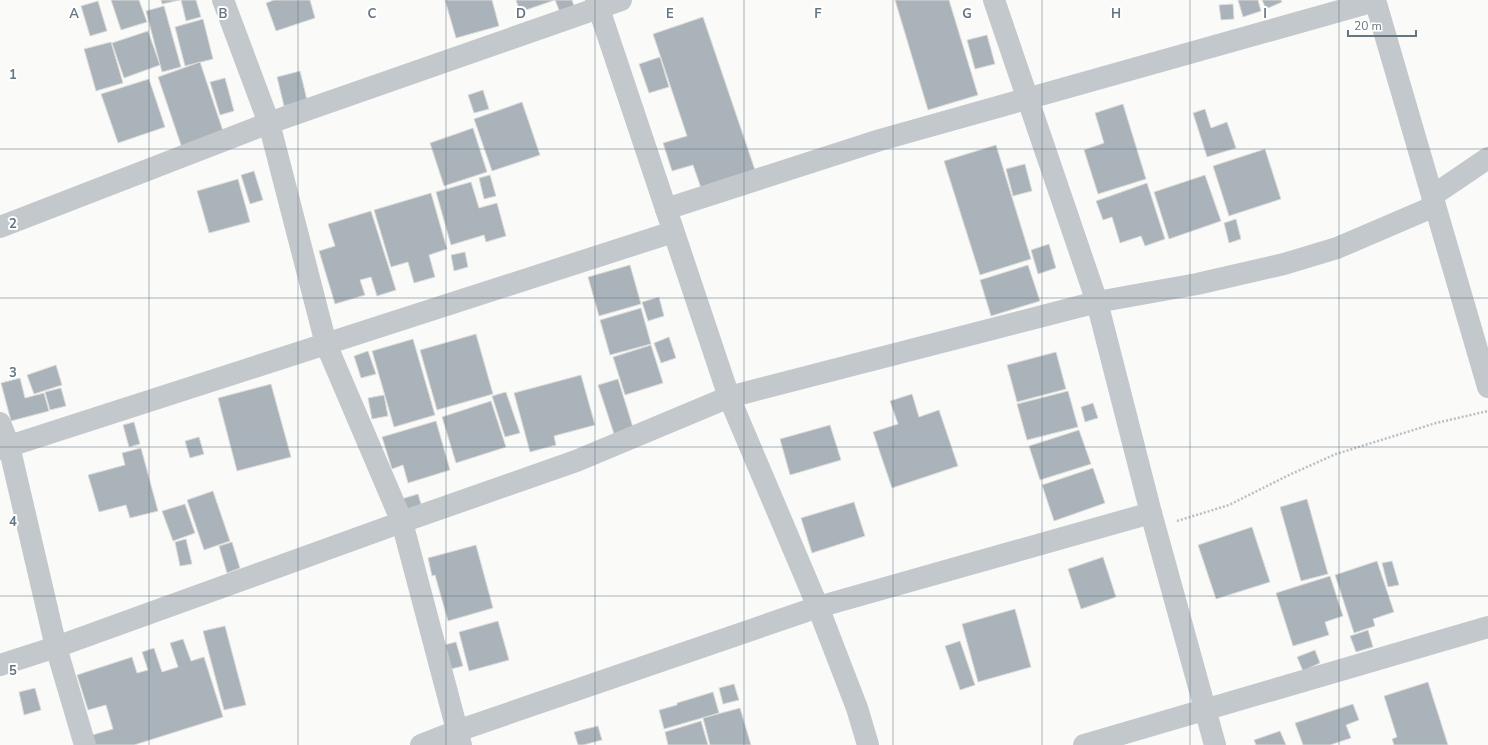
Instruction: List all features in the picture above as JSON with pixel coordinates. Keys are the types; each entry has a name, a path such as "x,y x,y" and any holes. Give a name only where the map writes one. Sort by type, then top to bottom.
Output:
{"street":[{"path":"223,0 269,123 326,344 402,522 459,738"},
{"path":"0,227 269,123 597,4 620,0"},
{"path":"994,0 1097,302 1153,520 1204,710 1215,745"},
{"path":"666,209 880,140 1375,0 1488,387"},
{"path":"597,4 729,397 818,607 857,708 868,745"},
{"path":"0,665 56,647 576,461 729,397 1097,302 1197,284 1284,264 1337,248 1434,201 1488,158"},
{"path":"4,447 673,232"},
{"path":"0,423 4,447 56,647 85,745"},
{"path":"421,745 459,738 818,607 1153,520"},
{"path":"1084,745 1488,627"}],"path":[{"path":"1153,520 1229,505 1289,475 1336,454 1436,423 1488,411"}],"building":[{"path":"111,0 139,0 147,22 121,30"},
{"path":"161,0 180,0 162,4"},
{"path":"181,0 196,0 201,17 186,21"},
{"path":"274,0 310,0 315,18 276,31 266,3"},
{"path":"445,0 492,0 499,26 456,38"},
{"path":"516,0 555,0 520,12"},
{"path":"555,0 572,0 575,9 561,15"},
{"path":"895,0 949,0 978,95 928,110"},
{"path":"1238,0 1258,0 1261,11 1243,17"},
{"path":"1262,0 1281,0 1282,2 1266,9"},
{"path":"98,1 107,31 90,36 81,6"},
{"path":"1233,4 1234,19 1221,20 1219,5"},
{"path":"164,6 181,67 162,72 146,11"},
{"path":"703,17 755,170 701,188 693,165 672,171 663,143 687,136 653,34"},
{"path":"203,19 213,59 185,66 175,27"},
{"path":"148,31 160,65 124,78 112,43"},
{"path":"987,35 995,64 975,69 967,40"},
{"path":"111,42 123,83 96,91 84,49"},
{"path":"660,57 669,87 649,93 639,64"},
{"path":"200,62 226,140 184,154 158,77"},
{"path":"300,71 307,100 284,106 277,77"},
{"path":"225,78 234,111 220,115 210,82"},
{"path":"149,79 165,127 118,143 101,94"},
{"path":"483,90 489,109 474,113 468,95"},
{"path":"522,102 540,155 492,171 474,119"},
{"path":"1123,104 1146,179 1098,194 1084,150 1104,143 1095,113"},
{"path":"1205,109 1211,128 1227,122 1236,148 1207,157 1193,113"},
{"path":"473,128 487,172 444,186 430,143"},
{"path":"996,145 1031,259 980,275 944,161"},
{"path":"1265,149 1281,199 1229,216 1213,166"},
{"path":"1025,164 1032,191 1013,196 1006,169"},
{"path":"254,171 263,200 250,204 241,175"},
{"path":"490,175 496,196 484,199 479,178"},
{"path":"1205,175 1221,221 1169,239 1154,192"},
{"path":"238,179 250,222 209,233 197,191"},
{"path":"471,182 479,208 497,203 506,236 486,242 484,235 451,245 436,192"},
{"path":"1147,183 1165,239 1145,246 1141,236 1120,243 1112,217 1103,220 1096,201"},
{"path":"431,193 447,249 429,255 435,277 414,283 408,262 391,267 374,210"},
{"path":"371,211 396,290 377,296 371,277 360,280 365,295 335,304 319,251 335,246 328,224"},
{"path":"1236,219 1241,239 1229,243 1224,223"},
{"path":"1049,244 1056,268 1038,274 1031,250"},
{"path":"465,252 468,267 454,271 451,255"},
{"path":"630,265 641,304 599,316 588,277"},
{"path":"1028,265 1040,301 991,316 980,280"},
{"path":"659,297 664,316 648,321 642,302"},
{"path":"641,308 651,344 610,355 600,320"},
{"path":"476,334 493,394 437,410 420,350"},
{"path":"669,337 676,358 661,363 654,343"},
{"path":"413,339 435,415 394,427 372,351"},
{"path":"651,345 663,383 625,395 613,357"},
{"path":"368,351 376,374 361,378 354,356"},
{"path":"1056,352 1066,389 1017,402 1007,365"},
{"path":"56,365 62,385 34,394 27,375"},
{"path":"581,375 595,425 554,436 556,445 530,452 514,393"},
{"path":"20,378 25,398 44,393 49,411 11,421 1,383"},
{"path":"618,379 636,437 617,443 598,385"},
{"path":"271,384 291,457 237,471 218,398"},
{"path":"61,388 66,406 50,410 45,392"},
{"path":"1068,391 1078,427 1027,440 1017,404"},
{"path":"506,392 520,433 505,437 492,396"},
{"path":"912,394 919,417 939,410 958,466 892,488 873,432 898,424 890,401"},
{"path":"384,395 388,416 372,419 368,398"},
{"path":"491,401 506,447 456,463 442,417"},
{"path":"1093,403 1098,418 1085,422 1081,407"},
{"path":"436,421 450,470 408,483 403,465 392,469 382,437"},
{"path":"134,422 140,444 129,447 123,425"},
{"path":"830,425 841,460 790,475 780,439"},
{"path":"1079,430 1091,464 1040,480 1029,446"},
{"path":"199,437 204,454 190,458 185,441"},
{"path":"141,448 158,511 130,518 126,505 99,512 88,475 125,465 122,453"},
{"path":"1093,468 1105,503 1054,521 1042,485"},
{"path":"213,491 230,541 204,550 187,500"},
{"path":"418,494 422,507 403,514 398,500"},
{"path":"1307,499 1328,574 1301,581 1280,507"},
{"path":"854,502 865,536 812,553 801,518"},
{"path":"185,504 195,533 173,541 162,511"},
{"path":"1252,527 1270,582 1216,599 1198,545"},
{"path":"186,539 192,564 180,566 175,542"},
{"path":"232,542 240,568 227,573 219,546"},
{"path":"476,545 493,608 448,621 435,575 432,576 428,558"},
{"path":"1103,557 1116,597 1081,609 1068,569"},
{"path":"1377,561 1394,612 1373,619 1375,626 1354,633 1335,575"},
{"path":"1392,561 1399,585 1388,587 1382,563"},
{"path":"1330,576 1343,616 1325,622 1329,635 1293,646 1276,593"},
{"path":"1015,609 1031,667 978,682 962,624"},
{"path":"498,621 509,660 469,671 459,632"},
{"path":"225,626 246,705 224,710 203,631"},
{"path":"1368,630 1373,647 1356,652 1350,636"},
{"path":"183,639 191,661 204,657 223,717 134,745 92,745 89,736 113,729 106,705 88,710 77,675 132,657 137,673 148,670 142,652 154,648 162,672 178,667 170,643"},
{"path":"960,641 975,685 960,690 945,646"},
{"path":"456,642 463,666 451,669 444,645"},
{"path":"1315,650 1320,663 1303,671 1297,657"},
{"path":"1428,682 1448,745 1394,745 1392,739 1397,737 1384,696"},
{"path":"734,684 739,700 723,704 719,688"},
{"path":"35,688 41,710 24,715 19,692"},
{"path":"713,692 719,713 664,729 659,710"},
{"path":"1353,704 1359,720 1346,725 1351,738 1330,745 1303,745 1295,723"},
{"path":"740,708 751,745 710,745 703,718"},
{"path":"701,721 708,745 668,745 665,732"},
{"path":"598,726 602,740 578,745 574,732"},
{"path":"1280,731 1286,745 1256,745 1254,740"}]}
